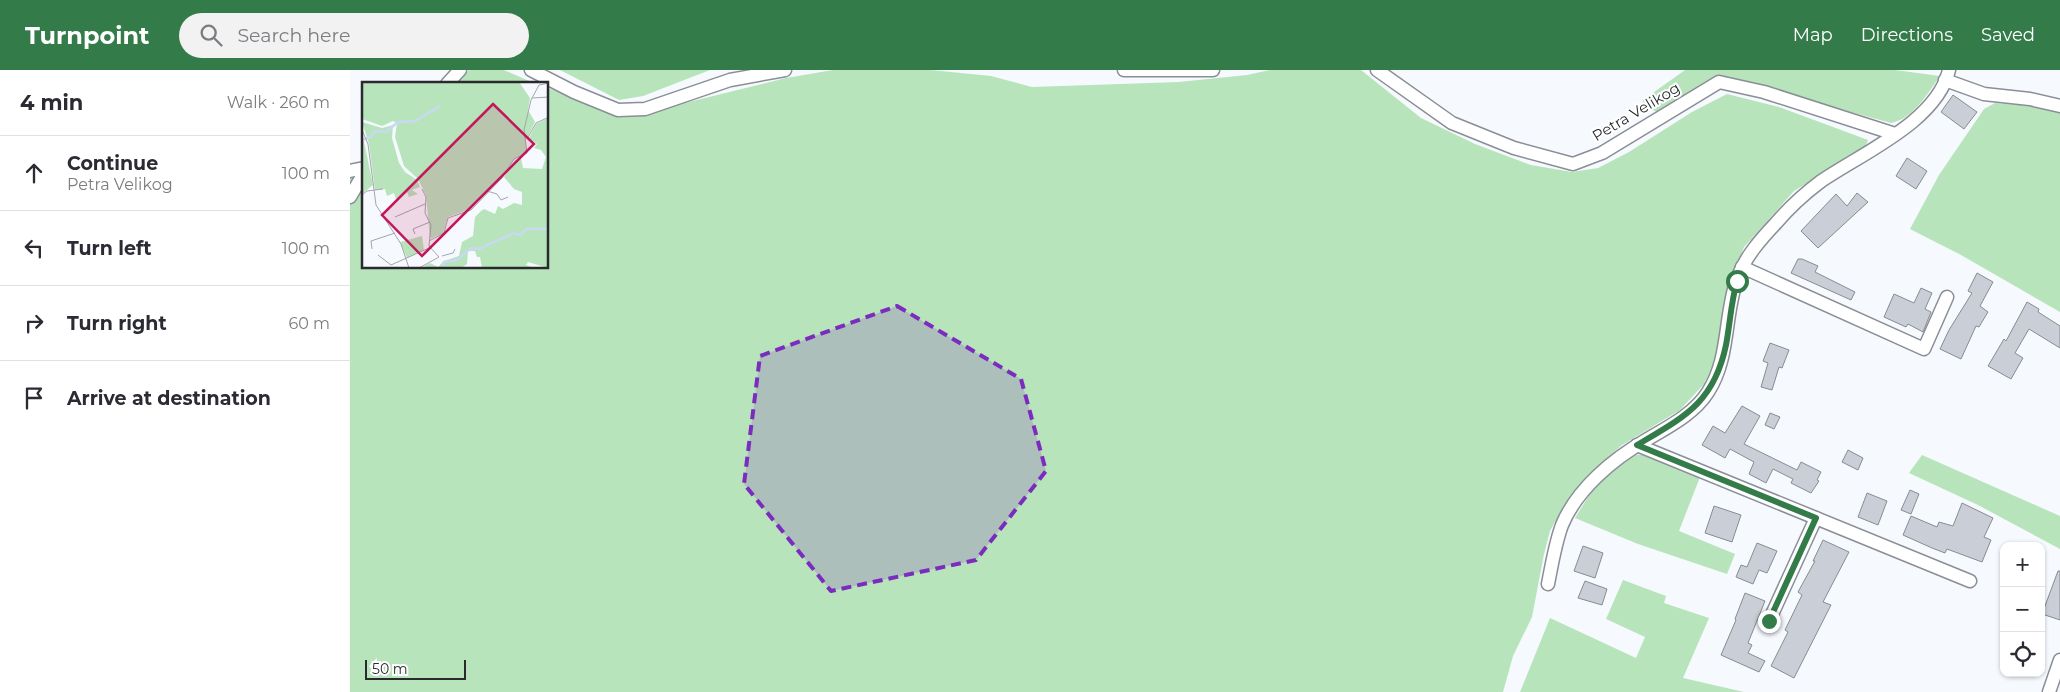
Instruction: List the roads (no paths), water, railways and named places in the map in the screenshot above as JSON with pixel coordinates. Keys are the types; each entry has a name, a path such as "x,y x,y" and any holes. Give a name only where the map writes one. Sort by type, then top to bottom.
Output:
{"street":[{"path":"449,82 460,70"},
{"path":"531,70 574,92 618,110 645,109 730,80 785,70"},
{"path":"1124,70 1213,70"},
{"name":"Petra Velikog","path":"1377,70 1452,123 1514,148 1573,164 1602,153 1720,82 1764,92 1895,134"},
{"path":"1548,584 1557,540 1563,524 1573,508 1602,472 1620,456 1675,423 1694,409 1707,394 1715,381 1725,346 1732,299 1742,267 1755,246 1804,194 1895,134 1920,115 1936,97 1947,75 1984,94 2030,99 2060,106"},
{"path":"350,197 362,176"},
{"path":"1742,267 1924,349 1947,296"},
{"path":"1637,445 1970,581"},
{"path":"1769,621 1816,518"},
{"path":"2049,692 2060,660"}]}
